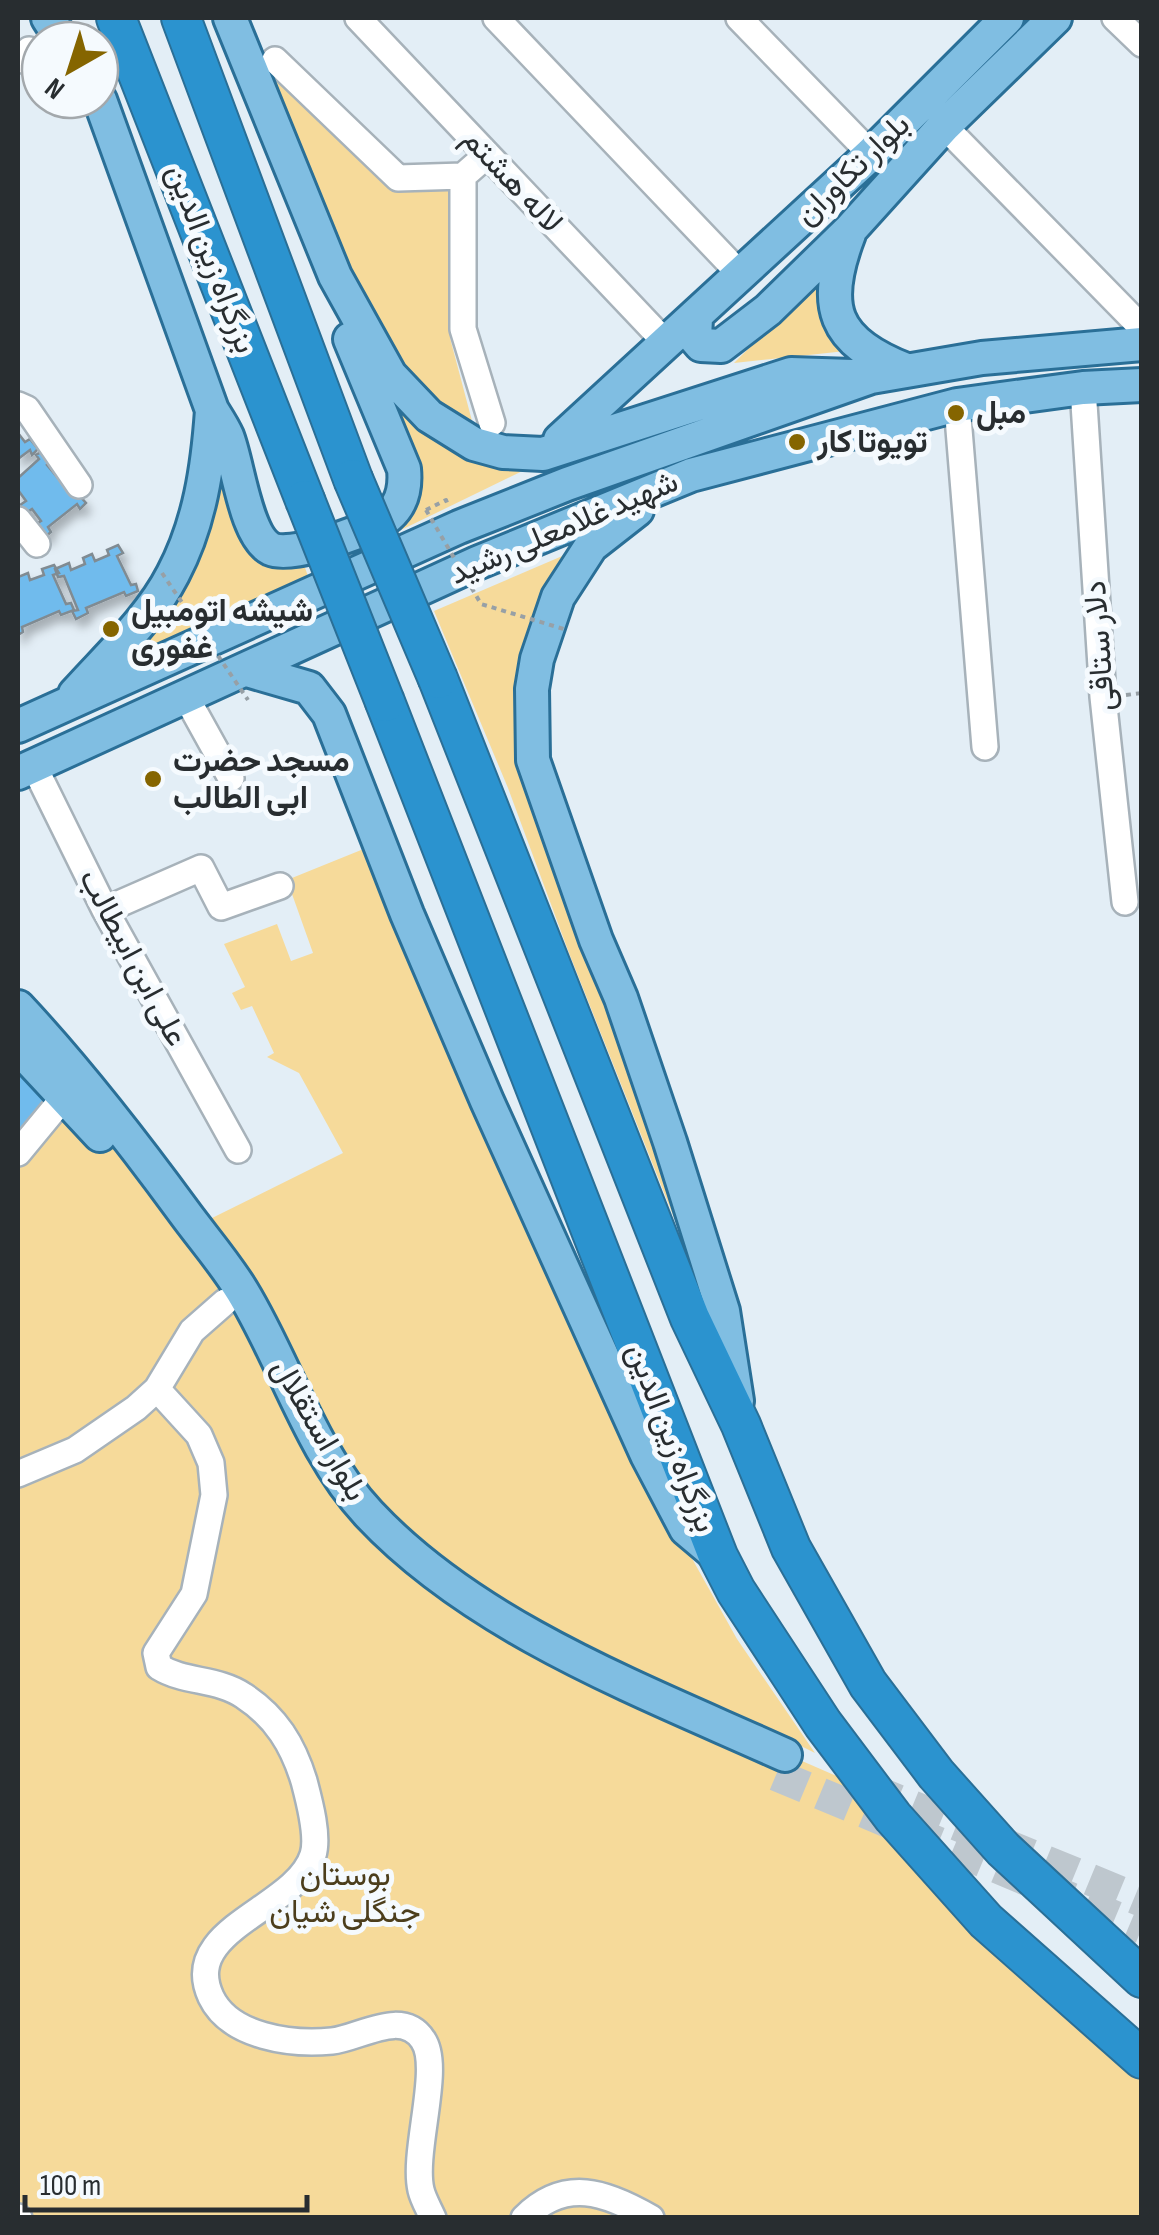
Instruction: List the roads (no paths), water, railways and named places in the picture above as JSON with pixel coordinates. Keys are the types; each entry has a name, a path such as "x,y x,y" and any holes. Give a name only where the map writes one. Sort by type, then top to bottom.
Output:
{"highway":[{"name":"بزرگراه زین الدین","path":"116,18 718,1556 736,1592 823,1724 893,1817 986,1921 1142,2059"},
{"name":"بزرگراه زین الدین","path":"181,18 353,479 438,679 690,1318 741,1425 791,1548 868,1684 936,1774 1004,1849 1142,1978"}],"main road":[{"path":"230,18 335,276 390,374 429,416 474,444 503,452 542,454 791,374 872,377"},
{"name":"بلوار تکاوران","path":"696,318 695,338 702,344 721,346 768,310 850,230 944,126 1055,18"},
{"name":"بلوار تکاوران","path":"542,454 576,428 871,154 995,21"},
{"path":"107,120 212,410 226,434 248,512 259,537 270,548 284,551 342,539 382,522 400,504 406,488 404,469 348,335 335,276"},
{"path":"850,230 838,262 838,317 854,344 906,370"},
{"name":"شهید غلامعلی رشید","path":"24,718 66,704 459,527 567,484 872,377 982,358 1142,344"},
{"name":"شهید غلامعلی رشید","path":"25,769 185,695 248,685 310,639 478,563 692,475 957,405 1083,388 1142,385"},
{"path":"66,704 118,647 173,575 195,522 208,460 212,410"},
{"path":"692,475 616,523 591,546 570,576 550,616 537,659 531,721 540,786 621,998 723,1311 741,1425"},
{"path":"324,588 310,639 309,688 329,714 407,914 487,1101 648,1456 686,1529 718,1556"},
{"path":"248,685 309,688"},
{"name":"بلوار استقلال","path":"18,1007 130,1138 242,1290 322,1446 367,1511 394,1538 451,1583 513,1624 780,1765 522,1652 402,1571 360,1531 324,1485 305,1457 225,1302 116,1153 18,1047"}],"street":[{"name":"لاله هشتم","path":"358,18 667,344"},
{"path":"496,18 742,276"},
{"path":"740,18 871,154"},
{"path":"1115,18 1142,44"},
{"path":"275,60 398,178 463,176 488,156"},
{"path":"944,126 1142,328"},
{"path":"463,176 463,330 492,423"},
{"name":"دلار ستاقی","path":"1083,388 1102,697 1125,902"},
{"path":"18,405 26,409 80,485"},
{"path":"957,405 985,746"},
{"path":"18,520 37,544"},
{"path":"185,695 231,778"},
{"name":"علی ابن ابیطالب","path":"25,769 238,1150"},
{"path":"104,910 201,868 220,907 280,886"},
{"path":"18,1153 65,1096"},
{"path":"18,1474 75,1450 105,1432 157,1389 192,1332 225,1302"},
{"path":"157,1389 199,1434 211,1463 214,1495 194,1594 156,1653 160,1667 173,1676 222,1685 267,1714 296,1755 311,1806 314,1852 308,1867 260,1911 228,1931 212,1950 206,1967 208,1992 218,2010 241,2028 273,2037 334,2041 382,2026 406,2026 420,2034 427,2046 429,2068 420,2140 421,2189 433,2218"},
{"path":"524,2218 558,2193 578,2192 615,2200 652,2218"}],"tunnel":[{"path":"776,1775 1142,1928"},
{"path":"868,1788 1142,1901"}],"place":[{"name":"مبل","path":"956,413"},
{"name":"تویوتا کار","path":"797,442"},
{"name":"شیشه اتومبیل غفوری","path":"111,629"},
{"name":"مسجد حضرت ابی الطالب","path":"153,779"}],"park label":[{"name":"بوستان جنگلی شیان","path":"345,1894"}]}
